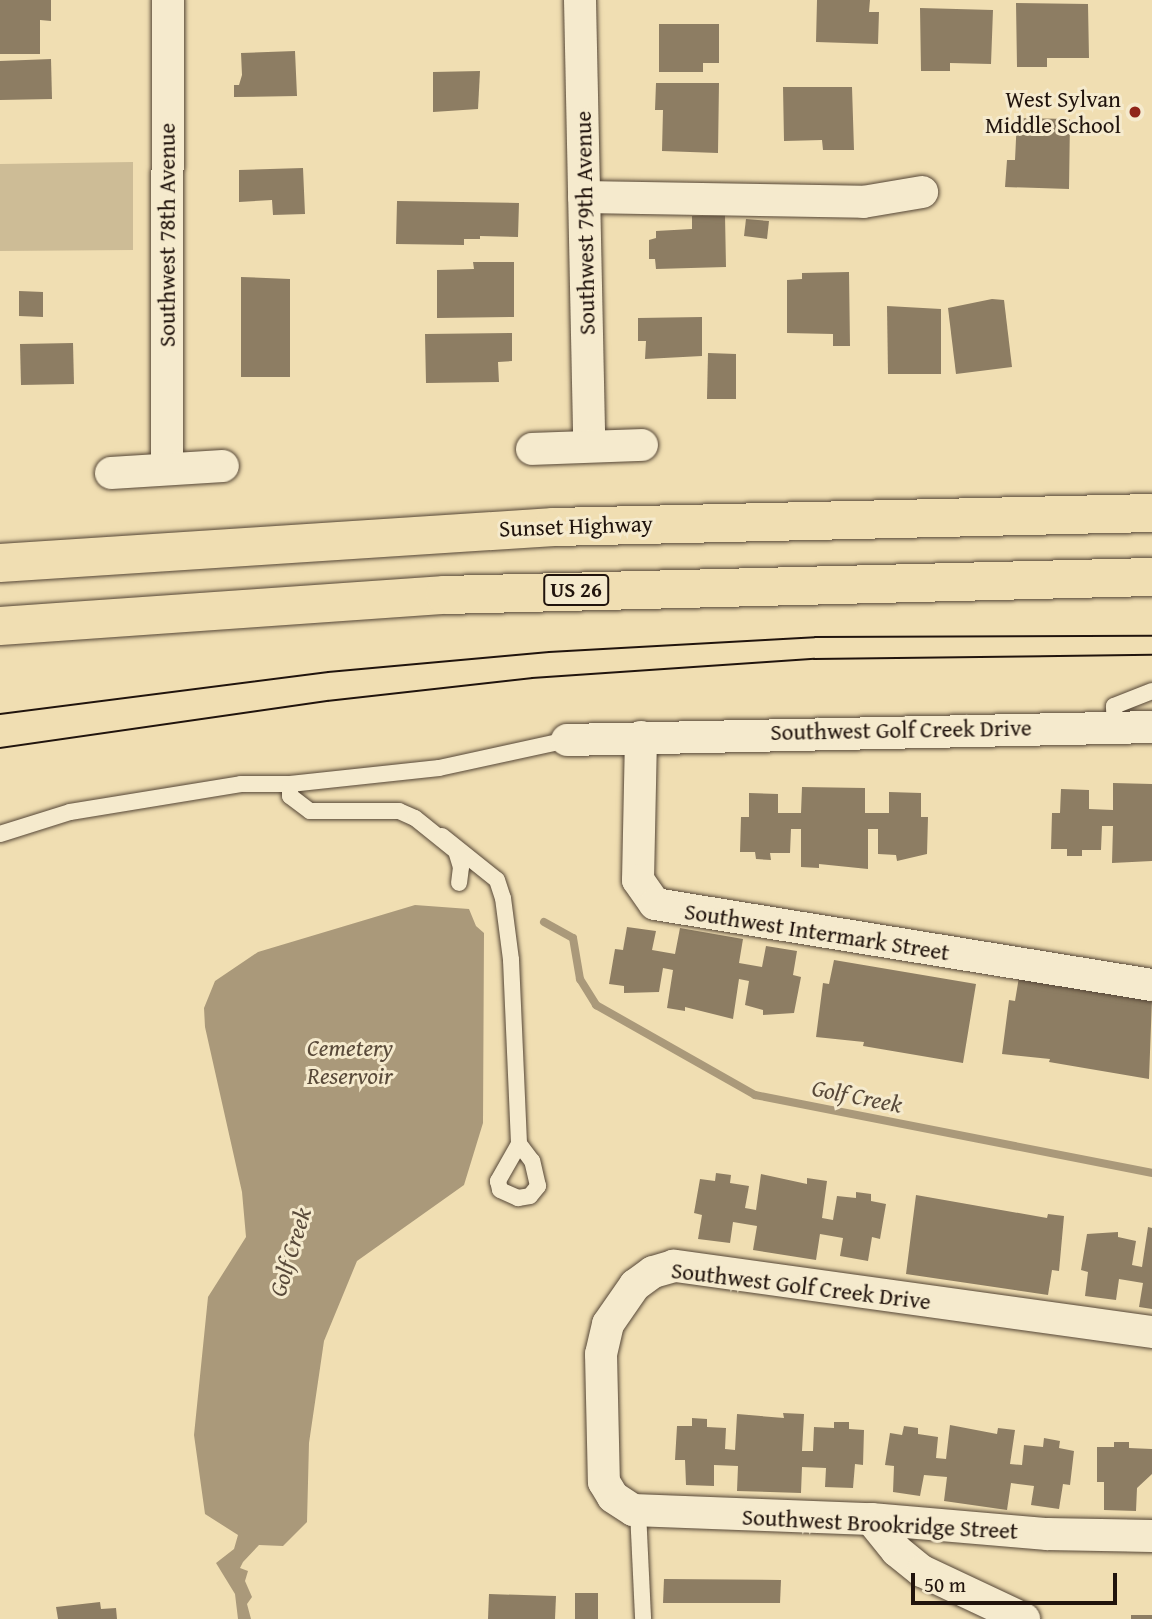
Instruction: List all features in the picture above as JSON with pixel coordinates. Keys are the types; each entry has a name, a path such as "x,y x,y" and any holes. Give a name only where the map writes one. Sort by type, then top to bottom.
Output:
{"highway":[{"name":"Sunset Highway","path":"0,563 554,527 1152,513"},
{"name":"US 26","path":"0,626 445,595 1152,577"}],"street":[{"name":"Southwest 78th Avenue","path":"167,0 167,469"},
{"name":"Southwest 79th Avenue","path":"580,0 589,446"},
{"path":"584,197 863,202 922,192"},
{"path":"532,449 642,445"},
{"path":"111,473 223,466"},
{"name":"Southwest Golf Creek Drive","path":"567,740 1152,727"},
{"name":"Southwest Intermark Street","path":"641,737 638,880 655,904 1152,985"},
{"name":"Southwest Golf Creek Drive","path":"626,1504 604,1482 603,1339 631,1290 660,1269 674,1266 1152,1332"},
{"name":"Southwest Brookridge Street","path":"626,1504 871,1519 1047,1534 1152,1536"},
{"path":"871,1519 897,1551 922,1571 1024,1619"}],"lane":[{"path":"1115,727 1114,706 1152,691"},
{"path":"0,834 70,812 242,784 290,784 439,768 567,740"},
{"path":"290,784 290,796 310,811 399,811 442,836 497,880 503,898 511,960 519,1144"},
{"path":"442,836 456,850 461,867 458,883"},
{"path":"626,1504 643,1619"}],"shaded area":[{"path":"133,162 133,250 0,251 0,164"}],"water":[{"name":"Cemetery Reservoir","path":"415,905 469,909 476,926 484,933 483,1123 464,1185 357,1261 324,1341 309,1443 307,1522 283,1546 259,1545 243,1562 240,1568 248,1571 245,1581 252,1597 247,1604 251,1619 238,1619 235,1594 216,1563 234,1549 238,1535 205,1514 194,1435 208,1297 246,1237 242,1192 205,1027 204,1008 215,981 258,952"}],"building":[{"path":"0,0 51,0 51,21 40,20 40,54 0,54"},
{"path":"817,0 870,0 869,12 879,12 878,44 816,42"},
{"path":"1016,3 1088,4 1089,58 1047,58 1047,67 1017,67"},
{"path":"920,8 993,10 991,64 950,63 950,71 921,71"},
{"path":"659,24 719,24 719,63 703,63 703,72 659,72"},
{"path":"295,51 297,96 234,97 234,85 239,85 242,75 241,53"},
{"path":"51,59 52,99 0,100 0,61"},
{"path":"480,71 478,109 433,112 433,72"},
{"path":"656,83 719,83 718,153 662,151 663,110 655,110"},
{"path":"783,87 852,87 854,150 823,150 822,140 784,141"},
{"path":"1017,118 1070,119 1069,189 1005,187 1007,160 1015,160"},
{"path":"303,168 305,214 273,215 272,200 239,202 239,170"},
{"path":"397,201 519,203 518,237 480,236 480,239 464,239 464,245 396,244"},
{"path":"725,215 726,267 656,269 655,259 649,259 649,240 656,238 656,231 692,229 692,216"},
{"path":"746,219 769,221 767,239 744,236"},
{"path":"473,262 514,262 514,317 437,318 437,270 474,269"},
{"path":"849,272 850,346 833,346 833,334 787,333 787,280 802,279 802,273"},
{"path":"241,277 290,279 290,377 241,377"},
{"path":"19,291 43,292 43,317 19,316"},
{"path":"992,299 1004,300 1012,367 956,374 948,308"},
{"path":"887,306 941,309 941,374 888,374"},
{"path":"702,317 702,356 645,359 646,341 638,341 638,318"},
{"path":"512,333 512,361 498,362 499,382 426,383 425,334"},
{"path":"73,343 74,384 21,385 20,344"},
{"path":"708,353 736,354 736,399 707,399"},
{"path":"1113,783 1152,784 1152,861 1112,863 1113,826 1102,826 1101,850 1082,850 1082,856 1067,856 1067,849 1051,849 1052,813 1060,813 1061,789 1089,790 1089,809 1113,810"},
{"path":"802,787 865,788 865,813 889,813 889,792 921,793 921,817 928,817 927,854 897,861 896,855 878,854 878,829 868,829 868,869 819,864 819,868 801,867 801,829 791,829 790,853 770,853 771,860 756,859 755,852 740,852 741,817 749,817 749,793 778,794 778,813 801,813"},
{"path":"627,927 656,931 652,950 675,954 680,928 743,939 739,963 762,967 766,946 797,951 793,975 801,977 794,1013 763,1015 763,1010 745,1005 749,981 739,979 733,1019 685,1007 685,1011 667,1008 673,970 663,968 659,992 624,993 624,986 609,984 615,949 623,950"},
{"path":"834,960 976,984 963,1063 863,1046 864,1042 816,1037 823,983 829,984"},
{"path":"1019,977 1152,999 1149,1079 1049,1062 1050,1059 1002,1054 1009,1000 1015,1001"},
{"path":"716,1173 731,1175 730,1183 749,1186 745,1208 756,1210 761,1174 807,1184 807,1178 827,1181 822,1218 833,1220 837,1196 856,1198 856,1192 871,1194 871,1201 886,1204 880,1239 872,1237 868,1261 840,1256 843,1238 820,1234 816,1260 753,1250 757,1226 733,1222 730,1243 698,1239 702,1215 694,1213 700,1179 715,1181"},
{"path":"916,1195 1047,1218 1048,1214 1064,1216 1059,1271 1052,1270 1048,1295 906,1274"},
{"path":"1148,1227 1152,1228 1152,1309 1139,1307 1143,1283 1119,1279 1116,1300 1085,1296 1088,1272 1081,1270 1087,1234 1118,1232 1118,1237 1136,1241 1132,1265 1142,1267"},
{"path":"783,1413 804,1414 802,1451 813,1451 814,1427 834,1428 834,1422 849,1422 849,1429 864,1430 863,1465 855,1464 853,1488 825,1487 826,1468 802,1467 801,1493 737,1491 738,1466 714,1465 714,1486 686,1485 685,1460 675,1460 677,1426 692,1426 692,1418 707,1419 707,1427 726,1428 725,1449 735,1450 737,1414 784,1418"},
{"path":"950,1425 997,1434 998,1428 1015,1430 1010,1464 1022,1465 1024,1445 1043,1447 1044,1438 1060,1441 1059,1448 1074,1451 1070,1485 1063,1484 1059,1509 1031,1505 1034,1486 1011,1483 1007,1510 944,1501 947,1477 924,1475 920,1496 893,1492 894,1466 885,1465 890,1433 902,1435 904,1426 918,1428 918,1434 938,1437 936,1458 946,1459"},
{"path":"1114,1442 1129,1442 1129,1448 1152,1449 1152,1474 1137,1488 1136,1511 1104,1510 1104,1482 1097,1482 1097,1447 1114,1447"},
{"path":"664,1579 781,1580 780,1603 663,1603"},
{"path":"575,1593 598,1593 598,1619 575,1619"},
{"path":"489,1594 556,1596 555,1619 488,1619"},
{"path":"100,1602 101,1609 116,1608 117,1619 58,1619 56,1607"},
{"path":"1131,1615 1152,1615 1152,1619 1131,1619"}],"waterway":[{"name":"Golf Creek","path":"544,922 573,938 580,979 596,1005 755,1095 1152,1173"}],"tram line":[{"path":"0,714 328,672 549,652 815,637 1152,636"},
{"path":"0,748 328,701 532,678 814,659 1152,655"}],"place":[{"name":"West Sylvan Middle School","path":"1135,112"}]}
